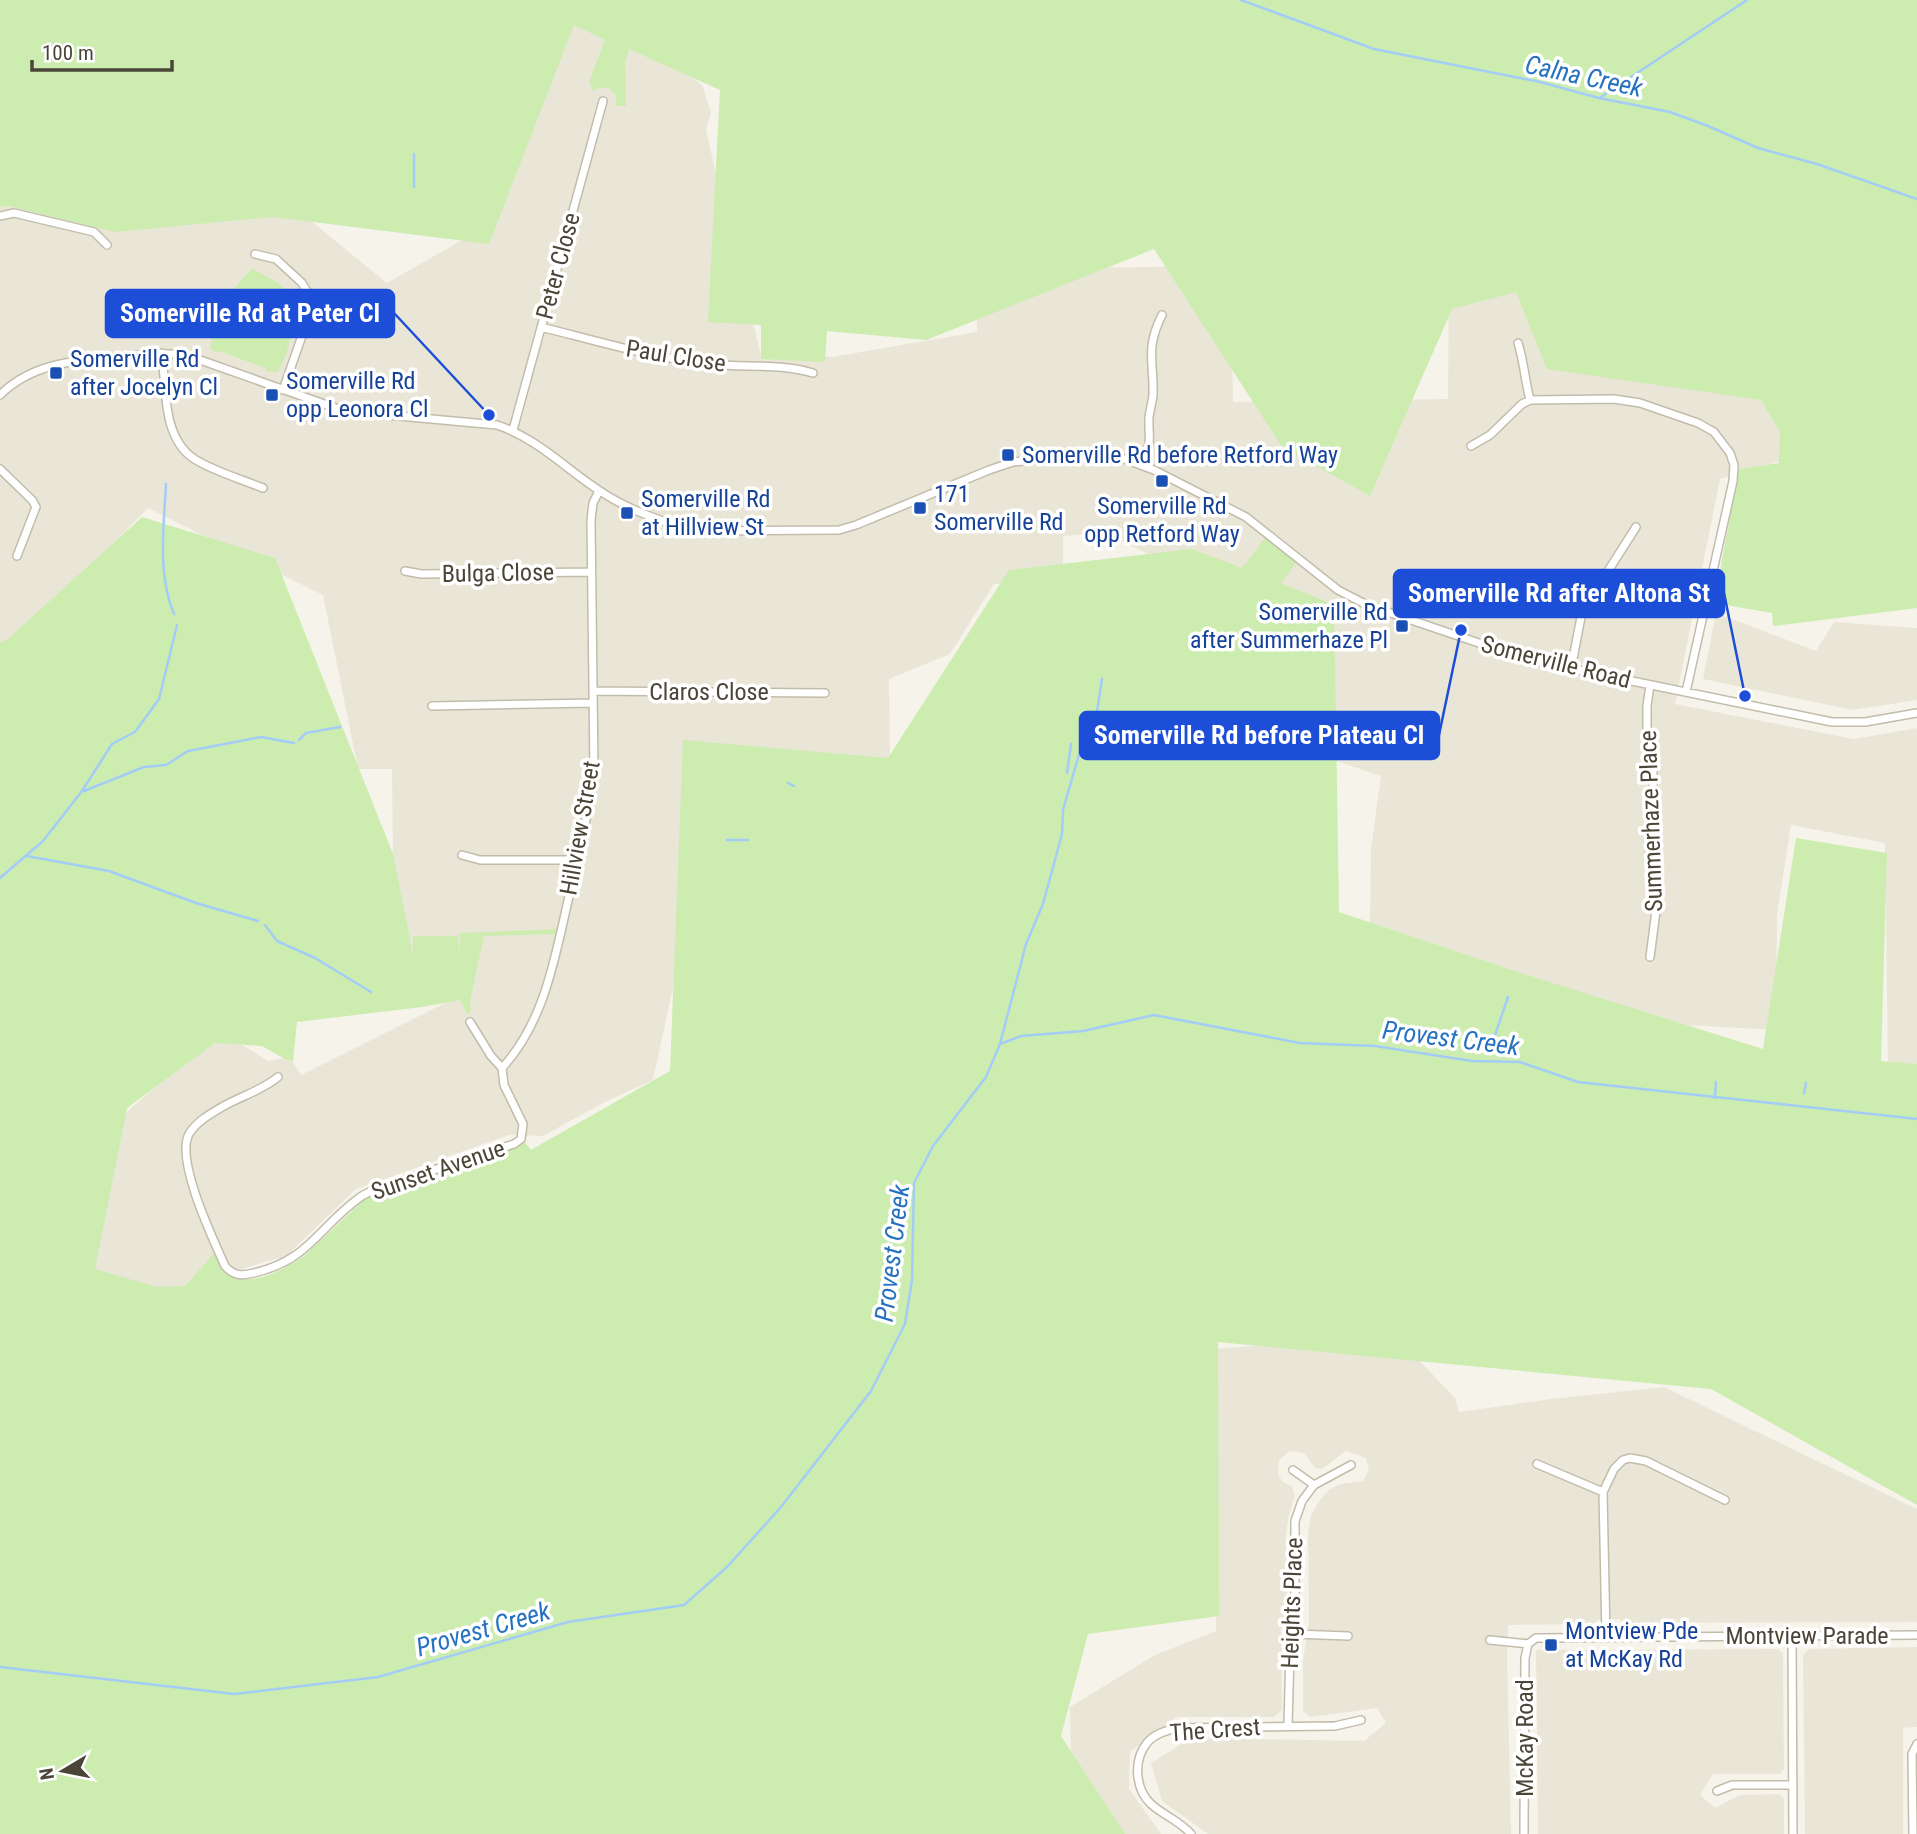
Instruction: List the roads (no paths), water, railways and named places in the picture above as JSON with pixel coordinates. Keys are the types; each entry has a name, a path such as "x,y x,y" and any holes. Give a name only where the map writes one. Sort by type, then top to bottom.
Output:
{"street":[{"name":"Peter Close","path":"513,430 603,101"},
{"path":"0,216 14,213 94,232 107,245"},
{"path":"255,254 276,259 302,283 310,296 310,313 283,390"},
{"path":"1140,464 1151,443 1149,418 1153,396 1150,357 1153,334 1162,315"},
{"name":"Paul Close","path":"541,327 653,356 712,365 793,367 813,373"},
{"path":"1518,343 1530,400"},
{"path":"162,353 170,427 180,444 194,459 263,488"},
{"name":"Somerville Road","path":"0,395 29,374 59,363 176,354 202,360 344,411 467,421 513,430 547,451 599,491 659,519 693,530 822,531 856,525 1013,462 1116,456 1140,464 1246,517 1352,599 1523,658 1842,722 1865,722 1917,713"},
{"path":"1471,446 1490,435 1522,404 1530,400 1614,399 1640,403 1706,428 1723,442 1734,465 1733,481 1686,692"},
{"path":"0,469 32,500 36,508 17,556"},
{"name":"Hillview Street","path":"502,1068 512,1057 542,1003 578,860 594,770 591,520 593,503 599,491"},
{"path":"1572,669 1582,612 1636,527"},
{"name":"Bulga Close","path":"405,571 421,574 591,572"},
{"name":"Summerhaze Place","path":"1650,685 1647,729 1653,760 1653,790 1647,836 1656,911 1650,957"},
{"name":"Claros Close","path":"593,691 825,693"},
{"path":"432,706 593,703"},
{"path":"462,855 480,860 578,860"},
{"name":"Sunset Avenue","path":"278,1077 267,1086 199,1122 188,1136 184,1152 187,1169 225,1266 231,1273 239,1275 270,1270 300,1253 359,1198 378,1188 514,1144 521,1139 523,1124 504,1085 502,1068 491,1056 470,1022"},
{"path":"1606,1637 1603,1492 1614,1469 1623,1460 1630,1458 1646,1461 1725,1500"},
{"path":"1537,1464 1603,1492"},
{"path":"1293,1469 1314,1485 1351,1465"},
{"name":"Heights Place","path":"1288,1726 1290,1651 1294,1634 1296,1521 1302,1501 1314,1485"},
{"path":"1294,1634 1348,1636"},
{"path":"1792,1635 1793,1834"},
{"name":"Montview Parade","path":"1490,1640 1528,1643 1536,1638 1917,1635"},
{"name":"McKay Road","path":"1524,1834 1525,1658 1528,1643"},
{"name":"The Crest","path":"1191,1834 1149,1802 1137,1780 1139,1761 1147,1743 1160,1733 1176,1728 1335,1726 1361,1720"},
{"path":"1913,1834 1912,1754 1917,1744"},
{"path":"1717,1791 1732,1785 1793,1785"}],"waterway":[{"name":"Calna Creek","path":"1241,0 1374,49 1540,82 1599,98 1670,112 1758,148 1817,164 1917,199"},
{"path":"1601,97 1747,0"},
{"path":"414,154 414,187"},
{"path":"166,484 163,566 174,614"},
{"path":"0,878 43,841 82,791 112,744 135,732 159,699 177,625"},
{"path":"1000,1044 1026,944 1043,904 1062,834 1063,810 1080,751 1096,718 1102,679"},
{"path":"299,740 306,733 340,727"},
{"path":"84,791 144,767 166,765 188,751 261,737 294,743"},
{"path":"1067,773 1071,744"},
{"path":"788,783 794,786"},
{"path":"727,840 748,840"},
{"path":"27,856 109,871 196,903 258,921"},
{"path":"265,925 277,941 315,958 371,992"},
{"path":"1492,1044 1508,997"},
{"name":"Provest Creek","path":"0,1667 234,1694 378,1677 568,1622 684,1605 727,1567 781,1507 871,1391 905,1324 912,1280 914,1183 933,1146 986,1077 1000,1044 1021,1036 1083,1031 1154,1015 1300,1043 1375,1046 1472,1061 1520,1062 1578,1082 1917,1119"},
{"path":"1715,1098 1716,1082"},
{"path":"1804,1093 1806,1083"}],"place":[{"name":"Somerville Rd after Jocelyn Cl","path":"56,373"},
{"name":"Somerville Rd opp Leonora Cl","path":"272,395"},
{"name":"Somerville Rd at Peter Cl","path":"489,415"},
{"name":"Somerville Rd before Retford Way","path":"1008,455"},
{"name":"Somerville Rd opp Retford Way","path":"1162,481"},
{"name":"171 Somerville Rd","path":"920,508"},
{"name":"Somerville Rd at Hillview St","path":"627,513"},
{"name":"Somerville Rd after Summerhaze Pl","path":"1402,626"},
{"name":"Somerville Rd before Plateau Cl","path":"1461,630"},
{"name":"Somerville Rd after Altona St","path":"1745,696"},
{"name":"Montview Pde at McKay Rd","path":"1551,1645"}]}
